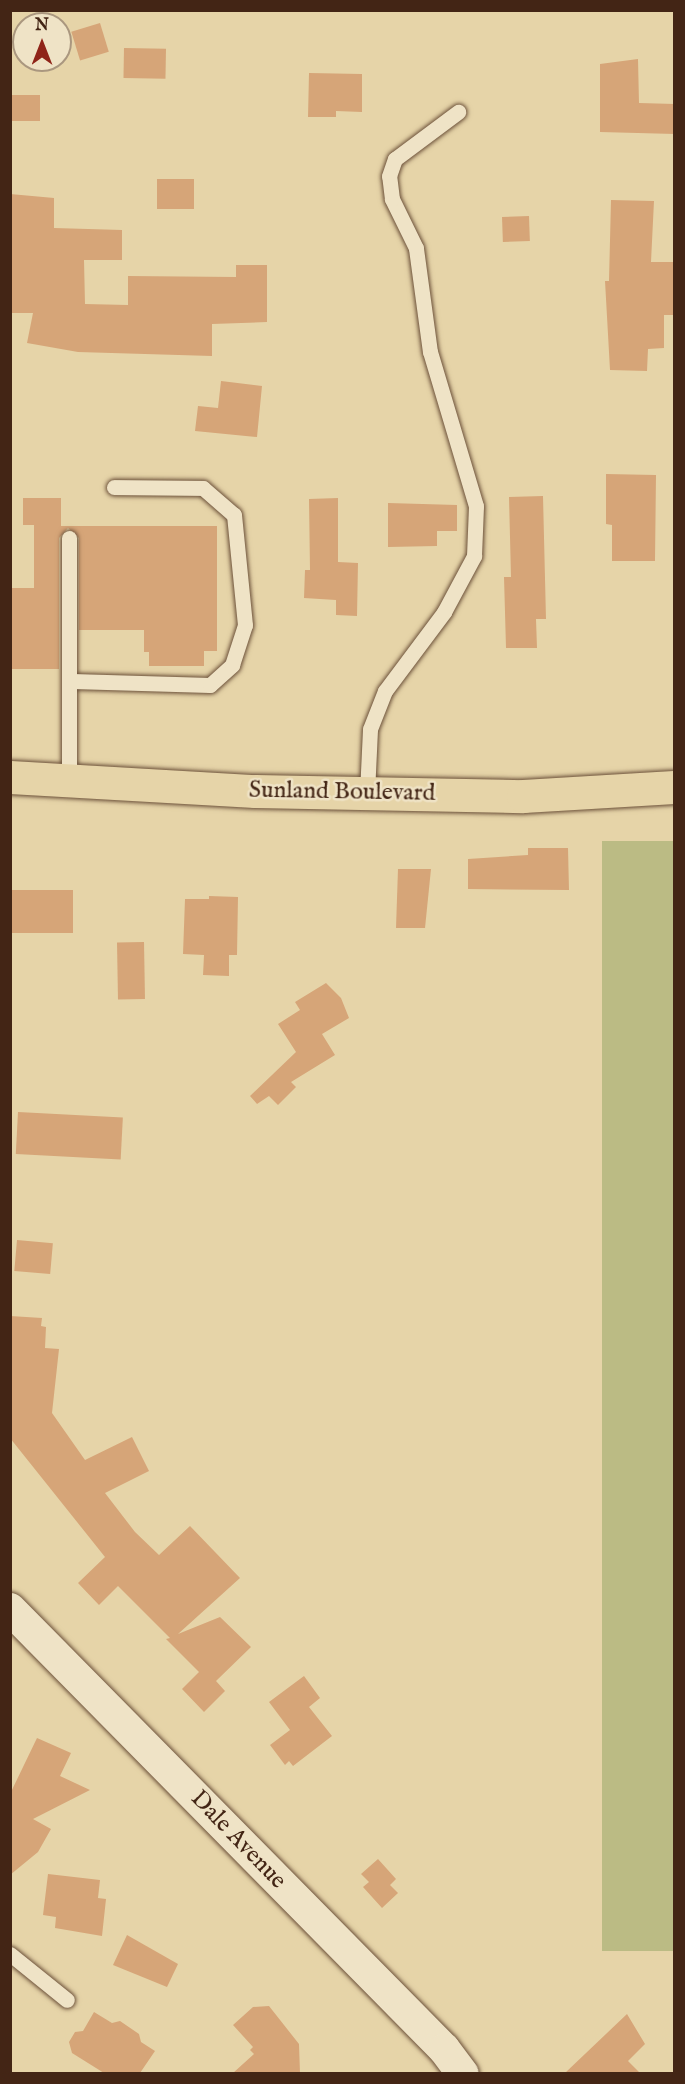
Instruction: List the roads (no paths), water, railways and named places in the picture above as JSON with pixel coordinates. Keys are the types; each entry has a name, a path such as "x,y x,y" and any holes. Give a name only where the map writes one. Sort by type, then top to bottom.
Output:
{"main road":[{"name":"Sunland Boulevard","path":"10,777 255,791 368,793 544,795 675,787"}],"street":[{"name":"Dale Avenue","path":"10,1609 463,2073"}],"lane":[{"path":"368,793 370,729 385,691 444,612 474,556 476,506 430,352 416,248 392,199 389,176 395,159 458,112"},
{"path":"72,681 210,685 232,665 244,625 234,515 203,488 114,487"},
{"path":"69,538 72,681 69,780"},
{"path":"10,1954 67,2000"}]}
